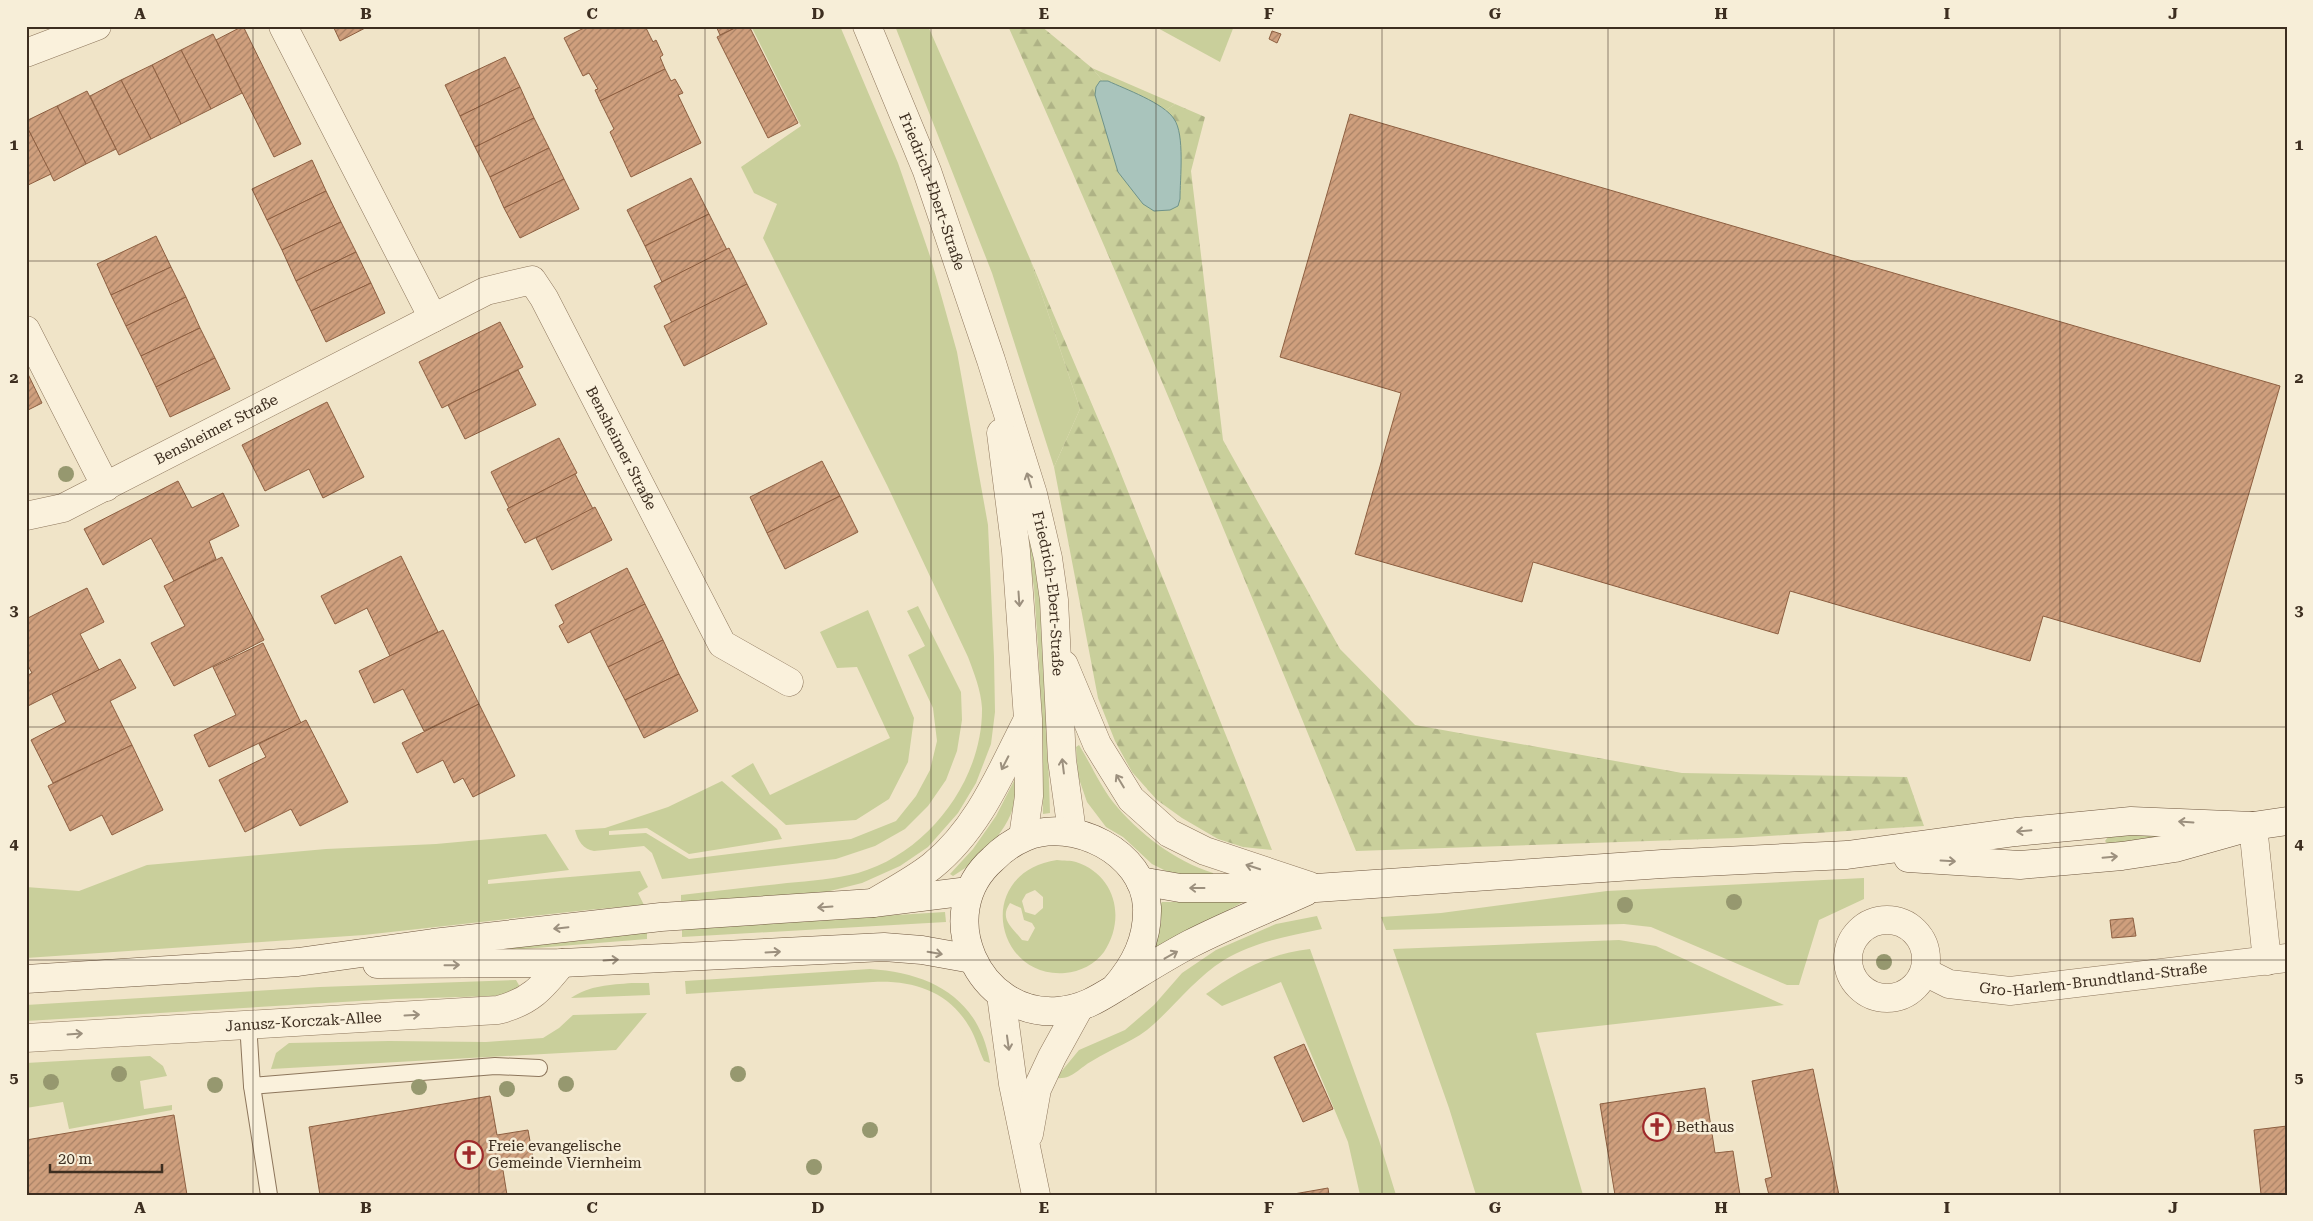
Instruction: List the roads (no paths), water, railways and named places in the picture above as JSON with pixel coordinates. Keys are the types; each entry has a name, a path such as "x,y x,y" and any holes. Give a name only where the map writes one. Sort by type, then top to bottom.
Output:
{"street":[{"path":"26,53 97,26"},
{"path":"283,26 433,318"},
{"name":"Friedrich-Ebert-Straße","path":"867,26 927,171 991,360 1033,494 1048,558 1054,600 1062,760 1072,832"},
{"name":"Bensheimer Straße","path":"26,516 63,508 486,291 532,280 544,298 601,406 722,644 789,682"},
{"path":"26,330 106,486"},
{"name":"Friedrich-Ebert-Straße","path":"991,360 1016,551 1028,719 1029,796 1023,837"},
{"path":"1057,648 1097,744 1131,798 1169,833 1204,851 1316,888"},
{"path":"874,903 932,866 960,838 981,811 1028,719"},
{"path":"1140,881 1180,888 1316,888 1662,864 1847,855 2016,832 2131,821 2253,826 2287,821"},
{"name":"Gro-Harlem-Brundtland-Straße","path":"1924,972 1949,984 2010,991 2277,959 2253,826"},
{"path":"1114,989 1129,972 1139,954 1146,932 1147,906 1140,881 1125,861 1107,845 1089,836 1072,832 1052,832 1023,837 1005,848 989,863 969,891 964,915 964,936 972,959 984,978 1001,994 1019,1004 1037,1010 1057,1011 1079,1008 1098,1000 1191,944 1316,888"},
{"path":"26,979 298,962 433,943 661,917 874,903 969,891"},
{"path":"298,962 435,965 562,963 664,956 884,947 922,950 972,959"},
{"name":"Janusz-Korczak-Allee","path":"26,1038 498,1010 517,1005 536,994 562,963"},
{"path":"1001,994 1013,1084 1036,1195"},
{"path":"1027,1148 1037,1089 1079,1008"}],"lane":[{"path":"248,1024 252,1086 269,1195"},
{"path":"252,1086 495,1066 539,1068"}],"water":[{"path":"1100,81 1108,81 1144,97 1162,107 1174,119 1180,135 1181,146 1180,199 1178,206 1170,210 1154,211 1143,204 1118,172 1095,95 1096,87"}],"place":[{"name":"Bethaus","path":"1657,1127"},
{"name":"Freie evangelische Gemeinde Viernheim","path":"469,1155"}]}
